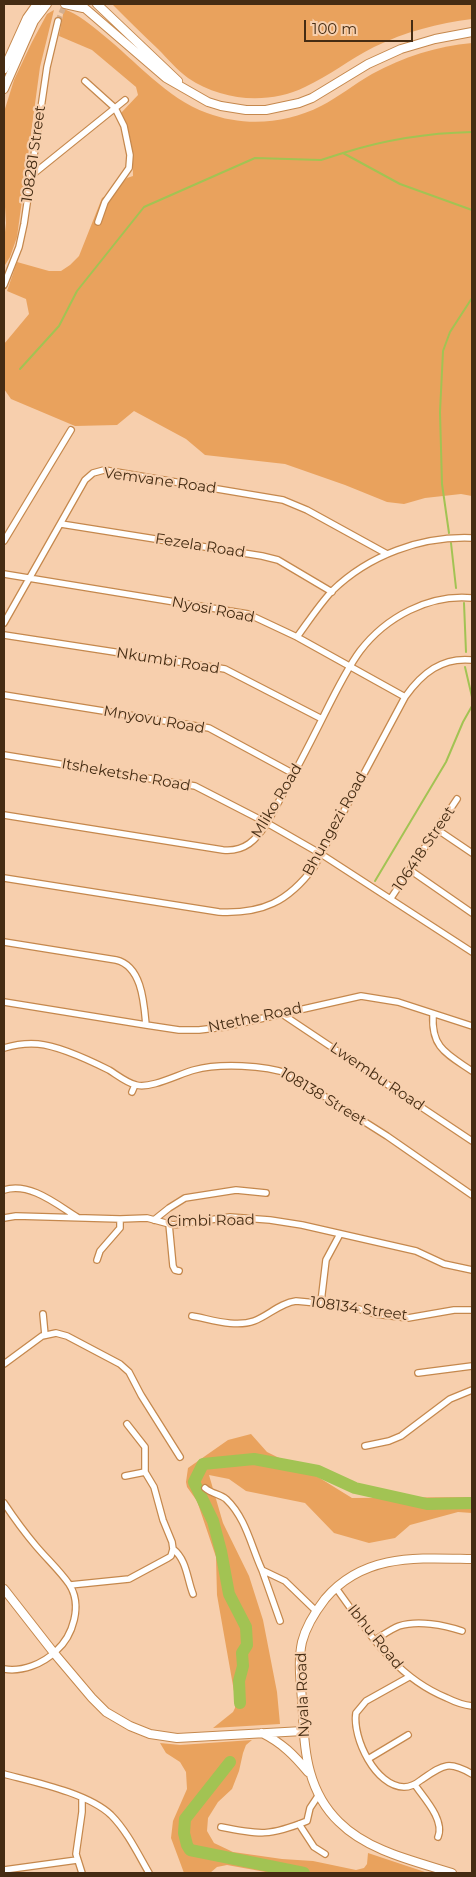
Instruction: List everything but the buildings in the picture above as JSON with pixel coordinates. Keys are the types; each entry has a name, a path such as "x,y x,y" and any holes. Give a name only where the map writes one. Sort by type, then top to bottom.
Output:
{"street":[{"path":"4,69 27,18 42,5 56,4"},
{"path":"65,4 82,6 166,78 221,106 246,110 275,109 312,98 368,64 400,49 443,37 472,32"},
{"path":"97,4 181,85"},
{"path":"4,89 42,5"},
{"name":"108281 Street","path":"4,285 19,247 32,175 47,67 58,21"},
{"path":"85,81 115,108 124,126 130,161 126,173 105,202 98,222"},
{"path":"32,175 125,100"},
{"path":"4,541 71,430"},
{"name":"Vemvane Road","path":"4,623 85,480 93,473 104,470 283,500 307,510 387,554"},
{"name":"Fezela Road","path":"61,524 278,560 332,592"},
{"path":"297,637 332,592 355,572 387,554 422,542 452,538 472,538"},
{"name":"Nyosi Road","path":"4,574 241,612 257,617 297,637 405,697"},
{"name":"Mliko Road","path":"4,815 231,851 248,846 261,833 267,823 360,650 378,631 419,605 443,599 472,598"},
{"name":"Nkumbi Road","path":"4,635 233,672 322,719"},
{"name":"Bhungezi Road","path":"4,878 202,910 241,912 270,905 288,895 306,879 405,697 422,676 436,666 449,661 472,660"},
{"name":"Mnyovu Road","path":"4,695 209,728 294,774"},
{"name":"Itsheketshe Road","path":"4,755 187,783 200,788 321,854 472,952"},
{"name":"106418 Street","path":"391,898 457,799"},
{"path":"438,830 472,853"},
{"path":"410,870 472,913"},
{"path":"4,942 116,960 127,964 132,970 139,986 146,1025"},
{"name":"Ntethe Road","path":"4,1002 179,1030 199,1030 224,1027 361,996 398,1002 472,1026"},
{"name":"Lwembu Road","path":"282,1014 472,1141"},
{"path":"433,1014 432,1030 438,1043 448,1055 472,1071"},
{"path":"4,1048 38,1044 59,1050 108,1070 135,1085 132,1092"},
{"name":"108138 Street","path":"135,1085 153,1084 197,1069 206,1068 253,1066 281,1071 289,1074 387,1136 472,1195"},
{"path":"4,1190 18,1188 35,1192 77,1217"},
{"path":"154,1220 185,1198 236,1190 266,1193"},
{"name":"Cimbi Road","path":"4,1218 16,1216 147,1218 169,1224 179,1224 234,1217 302,1225 416,1251 444,1264 472,1270"},
{"path":"97,1260 100,1251 120,1228 120,1219"},
{"path":"169,1224 173,1266 174,1270 179,1271"},
{"path":"321,1302 326,1260 340,1234"},
{"name":"108134 Street","path":"192,1316 232,1323 248,1323 260,1319 288,1303 296,1301 321,1302 355,1307 375,1314 408,1318 454,1310 472,1310"},
{"path":"43,1314 44,1335"},
{"path":"4,1364 44,1335 63,1334 123,1366 129,1372 141,1395 180,1456"},
{"path":"418,1373 472,1366"},
{"path":"365,1446 389,1441 401,1436 450,1399 472,1390"},
{"path":"70,1585 129,1579 168,1558 173,1549 154,1487 145,1472 145,1448 127,1424"},
{"path":"125,1476 145,1472"},
{"path":"206,1488 210,1492 224,1497 235,1510 248,1532 280,1622"},
{"path":"4,1503 35,1545 70,1585 75,1603 73,1626 66,1642 54,1653 20,1670 4,1669 4,1674"},
{"path":"173,1549 179,1554 186,1567 192,1594"},
{"name":"Nyala Road","path":"452,1873 410,1860 366,1841 340,1823 318,1796 310,1776 303,1731 302,1644 316,1611 336,1588 359,1572 389,1561 416,1558 472,1559"},
{"path":"262,1570 281,1578 316,1611"},
{"name":"Ibhu Road","path":"336,1588 391,1660 409,1677 440,1695 472,1706"},
{"path":"4,1589 92,1698 106,1712 121,1722 140,1731 177,1738 303,1731"},
{"path":"375,1640 398,1626 407,1624 437,1625 462,1631"},
{"path":"409,1677 366,1701 356,1713 357,1734 368,1759 378,1773 392,1784 406,1787 415,1785 446,1764 455,1765 472,1774"},
{"path":"262,1733 278,1741 289,1750 310,1776"},
{"path":"368,1759 408,1735"},
{"path":"4,1774 82,1798 104,1810 114,1819 149,1873"},
{"path":"415,1785 438,1822 440,1831 438,1837"},
{"path":"221,1826 247,1833 267,1834 299,1824 308,1819 310,1808 318,1796"},
{"path":"82,1798 82,1812 76,1850 77,1860 82,1873"},
{"path":"299,1824 311,1843 325,1854"},
{"path":"4,1870 12,1871 77,1860"}],"shaded area":[{"path":"112,4 472,4 472,19 422,29 398,37 365,52 314,83 291,93 261,98 245,98 215,92 188,78"},
{"path":"64,9 93,27 178,98 207,113 250,122 294,117 328,102 372,74 396,62 433,50 472,43 472,496 461,494 425,498 404,504 387,502 285,464 205,455 186,439 134,411 117,425 75,426 11,399 4,389 4,344 29,314 26,299 7,291 17,262 49,271 61,271 70,265 79,256 102,198 116,190 127,178 133,176 127,128 121,113 138,95 136,87 92,50 59,36"},
{"path":"54,10 40,67 17,237 5,265 4,112 14,80 32,42 47,14"},
{"path":"251,1434 267,1452 318,1477 352,1498 472,1497 472,1513 458,1512 410,1525 395,1538 369,1543 334,1533 305,1503 246,1491 229,1479 209,1475 223,1523 249,1576 263,1620 277,1692 280,1724 213,1728 233,1712 235,1697 217,1595 216,1557 197,1501 187,1487 186,1482 188,1468 228,1440"},
{"path":"252,1740 246,1745 232,1789 218,1802 208,1818 207,1831 214,1843 233,1852 313,1861 356,1870 364,1868 367,1864 368,1853 428,1873 271,1873 227,1865 217,1867 210,1873 184,1873 171,1838 173,1821 187,1789 186,1772 180,1762 166,1753 160,1743 180,1745"}],"waterway":[{"path":"343,153 407,138 472,132"},
{"path":"20,369 59,326 77,291 144,207 255,158 321,160 343,153 400,184 472,210"},
{"path":"449,533 442,484 440,412 443,351 450,332 472,298"},
{"path":"451,543 456,588"},
{"path":"464,603 466,652"},
{"path":"465,667 472,697"},
{"path":"375,881 446,762 472,706"},
{"path":"240,1703 239,1681 243,1666 242,1653 247,1645 246,1627 229,1594 213,1521 194,1482 203,1464 254,1459 318,1471 355,1488 427,1504 472,1503"},
{"path":"230,1762 185,1819 184,1833 190,1850 304,1873"}],"tunnel":[{"path":"58,21 65,4"}]}
